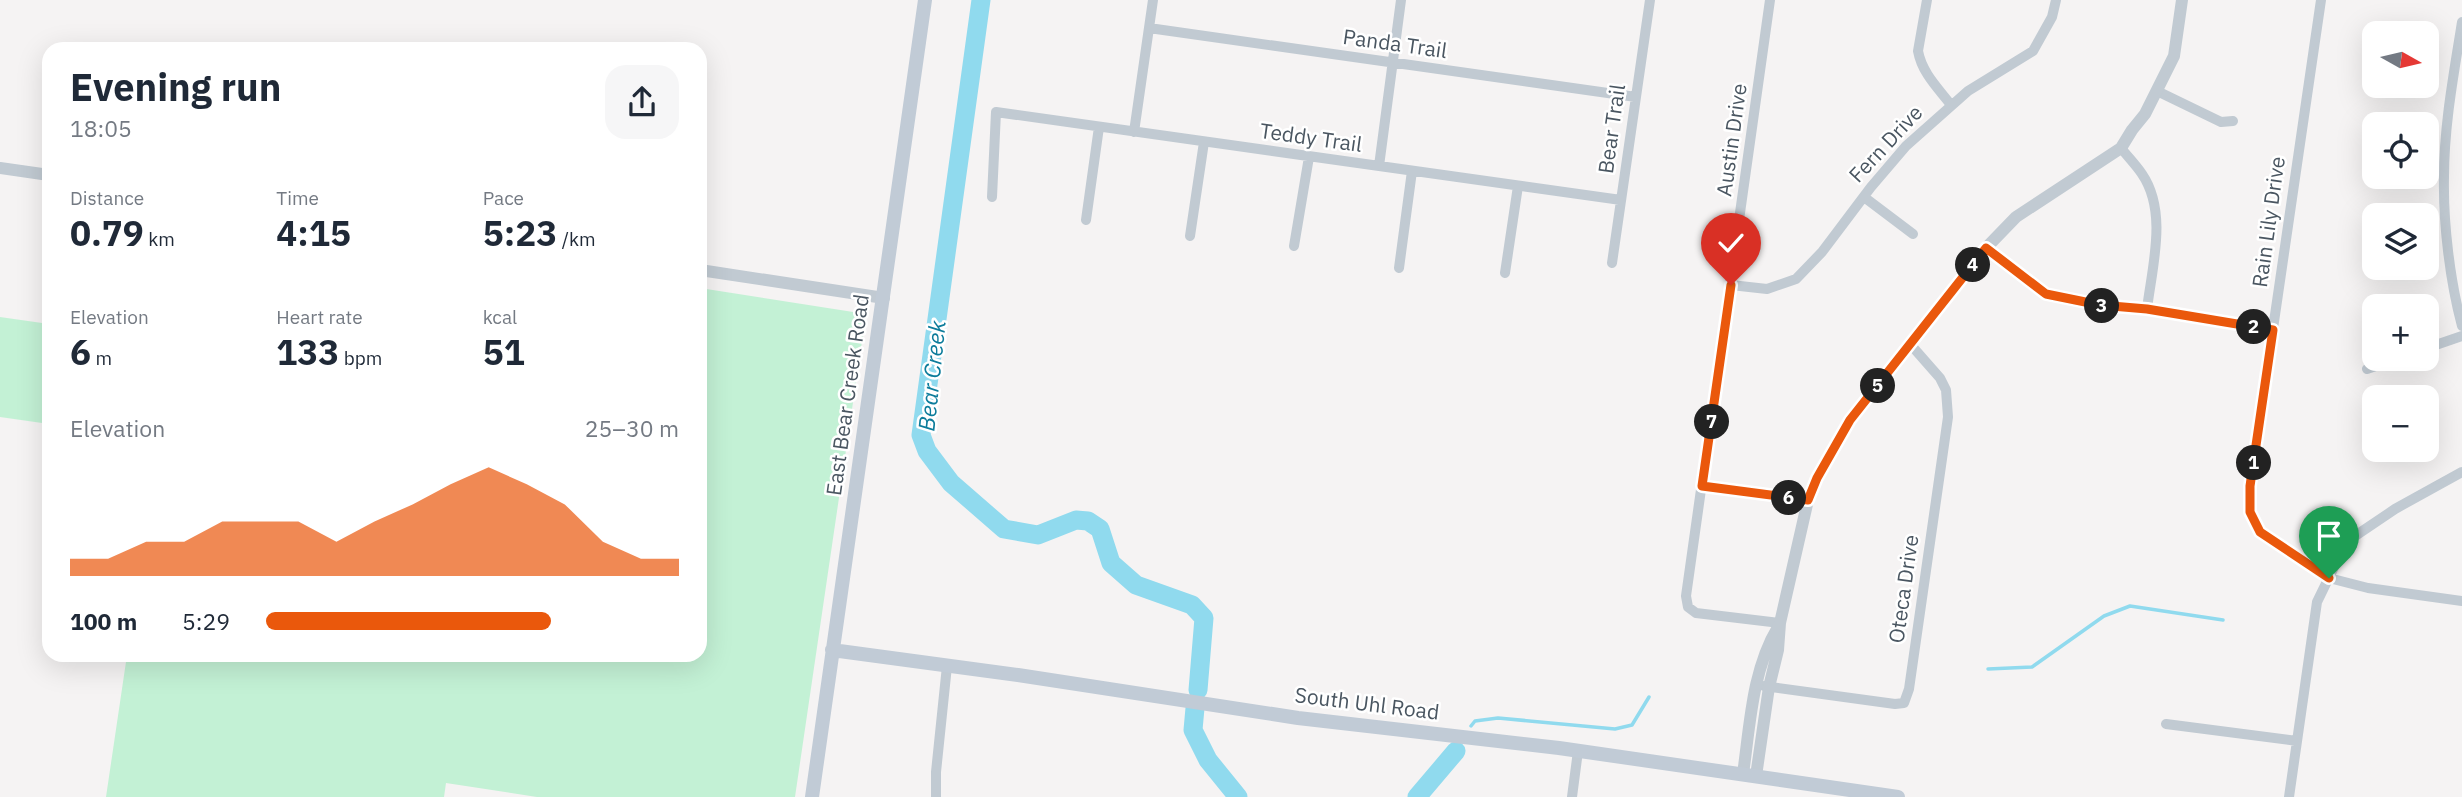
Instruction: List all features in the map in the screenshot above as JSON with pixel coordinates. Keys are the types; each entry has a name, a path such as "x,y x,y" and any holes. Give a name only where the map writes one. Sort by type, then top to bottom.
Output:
{"main road":[{"name":"East Bear Creek Road","path":"812,797 925,0"},
{"name":"South Uhl Road","path":"832,650 1298,718 1578,751 1750,775 1853,793 1898,797"}],"street":[{"path":"1134,132 1153,0"},
{"path":"1379,166 1401,0"},
{"name":"Bear Trail","path":"1612,263 1650,0"},
{"name":"Austin Drive","path":"1770,0 1686,596 1688,607 1696,613 1780,623"},
{"path":"1927,0 1918,51 1923,68 1951,105"},
{"name":"Fern Drive","path":"1731,285 1767,289 1796,279 1822,252 1906,146 1968,91 2033,51 2052,17 2056,0"},
{"path":"1750,775 1763,686 1778,650 1780,623 1808,500 1817,478 1850,420 1986,248 2016,217 2121,148 2145,114 2174,57 2182,0"},
{"name":"Rain Lily Drive","path":"2321,0 2250,486 2250,512 2260,532 2329,578 2368,588 2462,601"},
{"path":"2462,22 2448,115 2444,175 2445,224 2462,326"},
{"name":"Panda Trail","path":"1149,28 1636,97"},
{"path":"2157,91 2221,122 2233,121"},
{"name":"Teddy Trail","path":"992,197 996,112 1621,200"},
{"path":"1086,220 1099,127"},
{"path":"1190,236 1204,142"},
{"path":"2121,148 2143,175 2153,196 2157,219 2147,309"},
{"path":"1294,246 1309,157"},
{"path":"0,169 42,174"},
{"path":"1399,268 1412,171"},
{"path":"1505,273 1518,186"},
{"path":"1864,197 1913,234"},
{"path":"1986,248 2046,294 2100,305 2147,309 2273,330"},
{"path":"707,271 884,298"},
{"path":"2439,344 2462,336"},
{"name":"Oteca Drive","path":"1763,686 1904,703 1909,689 1948,417 1946,390 1940,378 1911,345"},
{"path":"2289,797 2317,602 2329,578 2355,536 2395,509 2462,472"},
{"path":"1702,486 1808,500"},
{"path":"936,797 947,666"},
{"path":"2166,724 2297,741"},
{"path":"1572,797 1578,751"}],"green space":[{"path":"707,289 866,314 795,797 537,797 446,783 444,797 106,797 126,662 707,662"},
{"path":"0,317 42,323 42,423 0,417"}],"waterway":[{"name":"Bear Creek","path":"981,0 921,435 927,451 951,483 1004,529 1038,535 1076,520 1088,521 1100,529 1111,563 1136,585 1192,605 1204,618 1198,690"},
{"path":"1988,669 2032,667 2104,616 2130,606 2223,620"},
{"path":"1471,726 1475,721 1498,718 1615,729 1632,725 1649,697"},
{"name":"Bear Creek","path":"1195,708 1193,730 1208,760 1238,797"},
{"path":"1417,797 1456,751"}],"route":[{"path":"1731,285 1702,486 1808,500 1817,478 1850,420 1986,248 2046,294 2100,305 2147,309 2273,330 2250,486 2250,512 2260,532 2329,578"}]}
